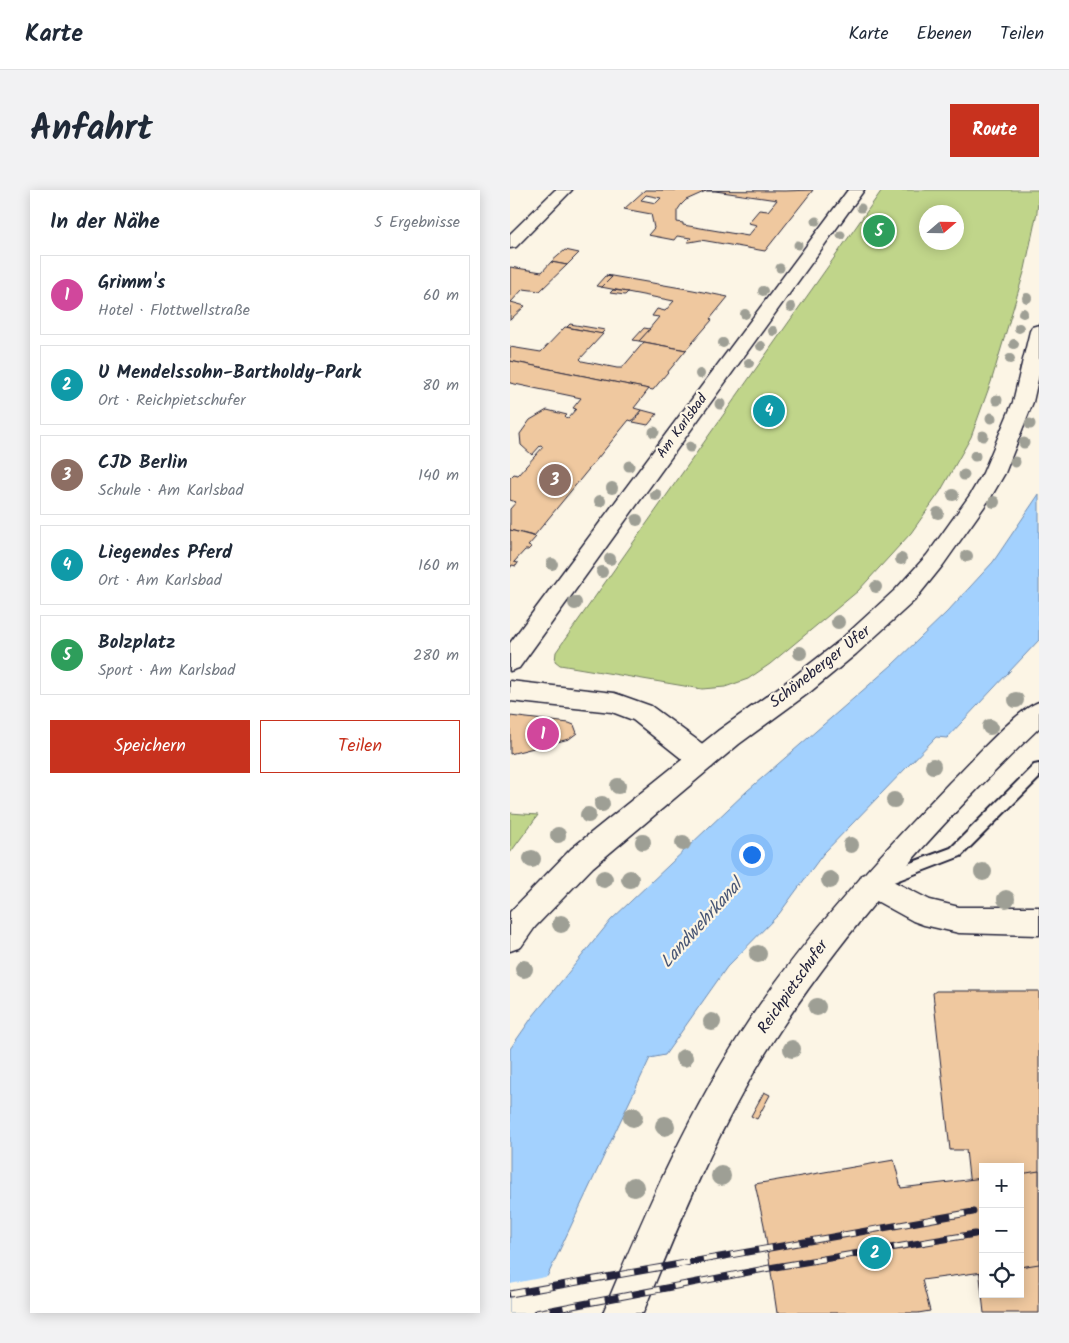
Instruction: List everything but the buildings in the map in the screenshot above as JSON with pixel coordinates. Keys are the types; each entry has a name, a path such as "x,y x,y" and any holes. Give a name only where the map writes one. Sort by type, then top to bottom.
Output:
{"main road":[{"path":"510,243 564,190"},
{"name":"Am Karlsbad","path":"510,662 856,190"},
{"name":"Schöneberger Ufer","path":"510,936 524,917 582,858 728,737 801,685 847,648 904,595 935,560 980,497 994,473 1034,376 1039,331"},
{"path":"510,691 614,703 642,713 702,759"},
{"name":"Reichpietschufer","path":"623,1313 673,1193 727,1089 760,1033 805,967 873,884 966,784 1039,712"},
{"path":"873,884 924,912 959,920 1039,921"}],"lane":[{"path":"873,884 956,852 1039,769"}],"green space":[{"path":"882,190 1039,190 1037,212 1025,269 991,382 971,437 940,492 911,533 858,591 770,664 748,679 725,687 702,689 560,665 555,661 556,652"},
{"path":"510,813 538,815 510,853"}],"water":[{"name":"Landwehrkanal","path":"1039,494 1039,640 947,738 936,737 823,854 779,914 727,967 665,1055 650,1058 530,1313 510,1313 510,1049 533,1016 611,920 747,791 892,665 947,612 993,562"}],"pier":[{"path":"550,1276 533,1313 510,1313 510,1284"}],"railway":[{"path":"510,1294 973,1212"},
{"path":"536,1313 775,1267 975,1234"}],"place":[{"name":"Bolzplatz","path":"879,231"},
{"name":"Liegendes Pferd","path":"769,411"},
{"name":"CJD Berlin","path":"555,480"},
{"name":"Grimm's","path":"543,734"},
{"name":"U Mendelssohn-Bartholdy-Park","path":"875,1253"}]}
